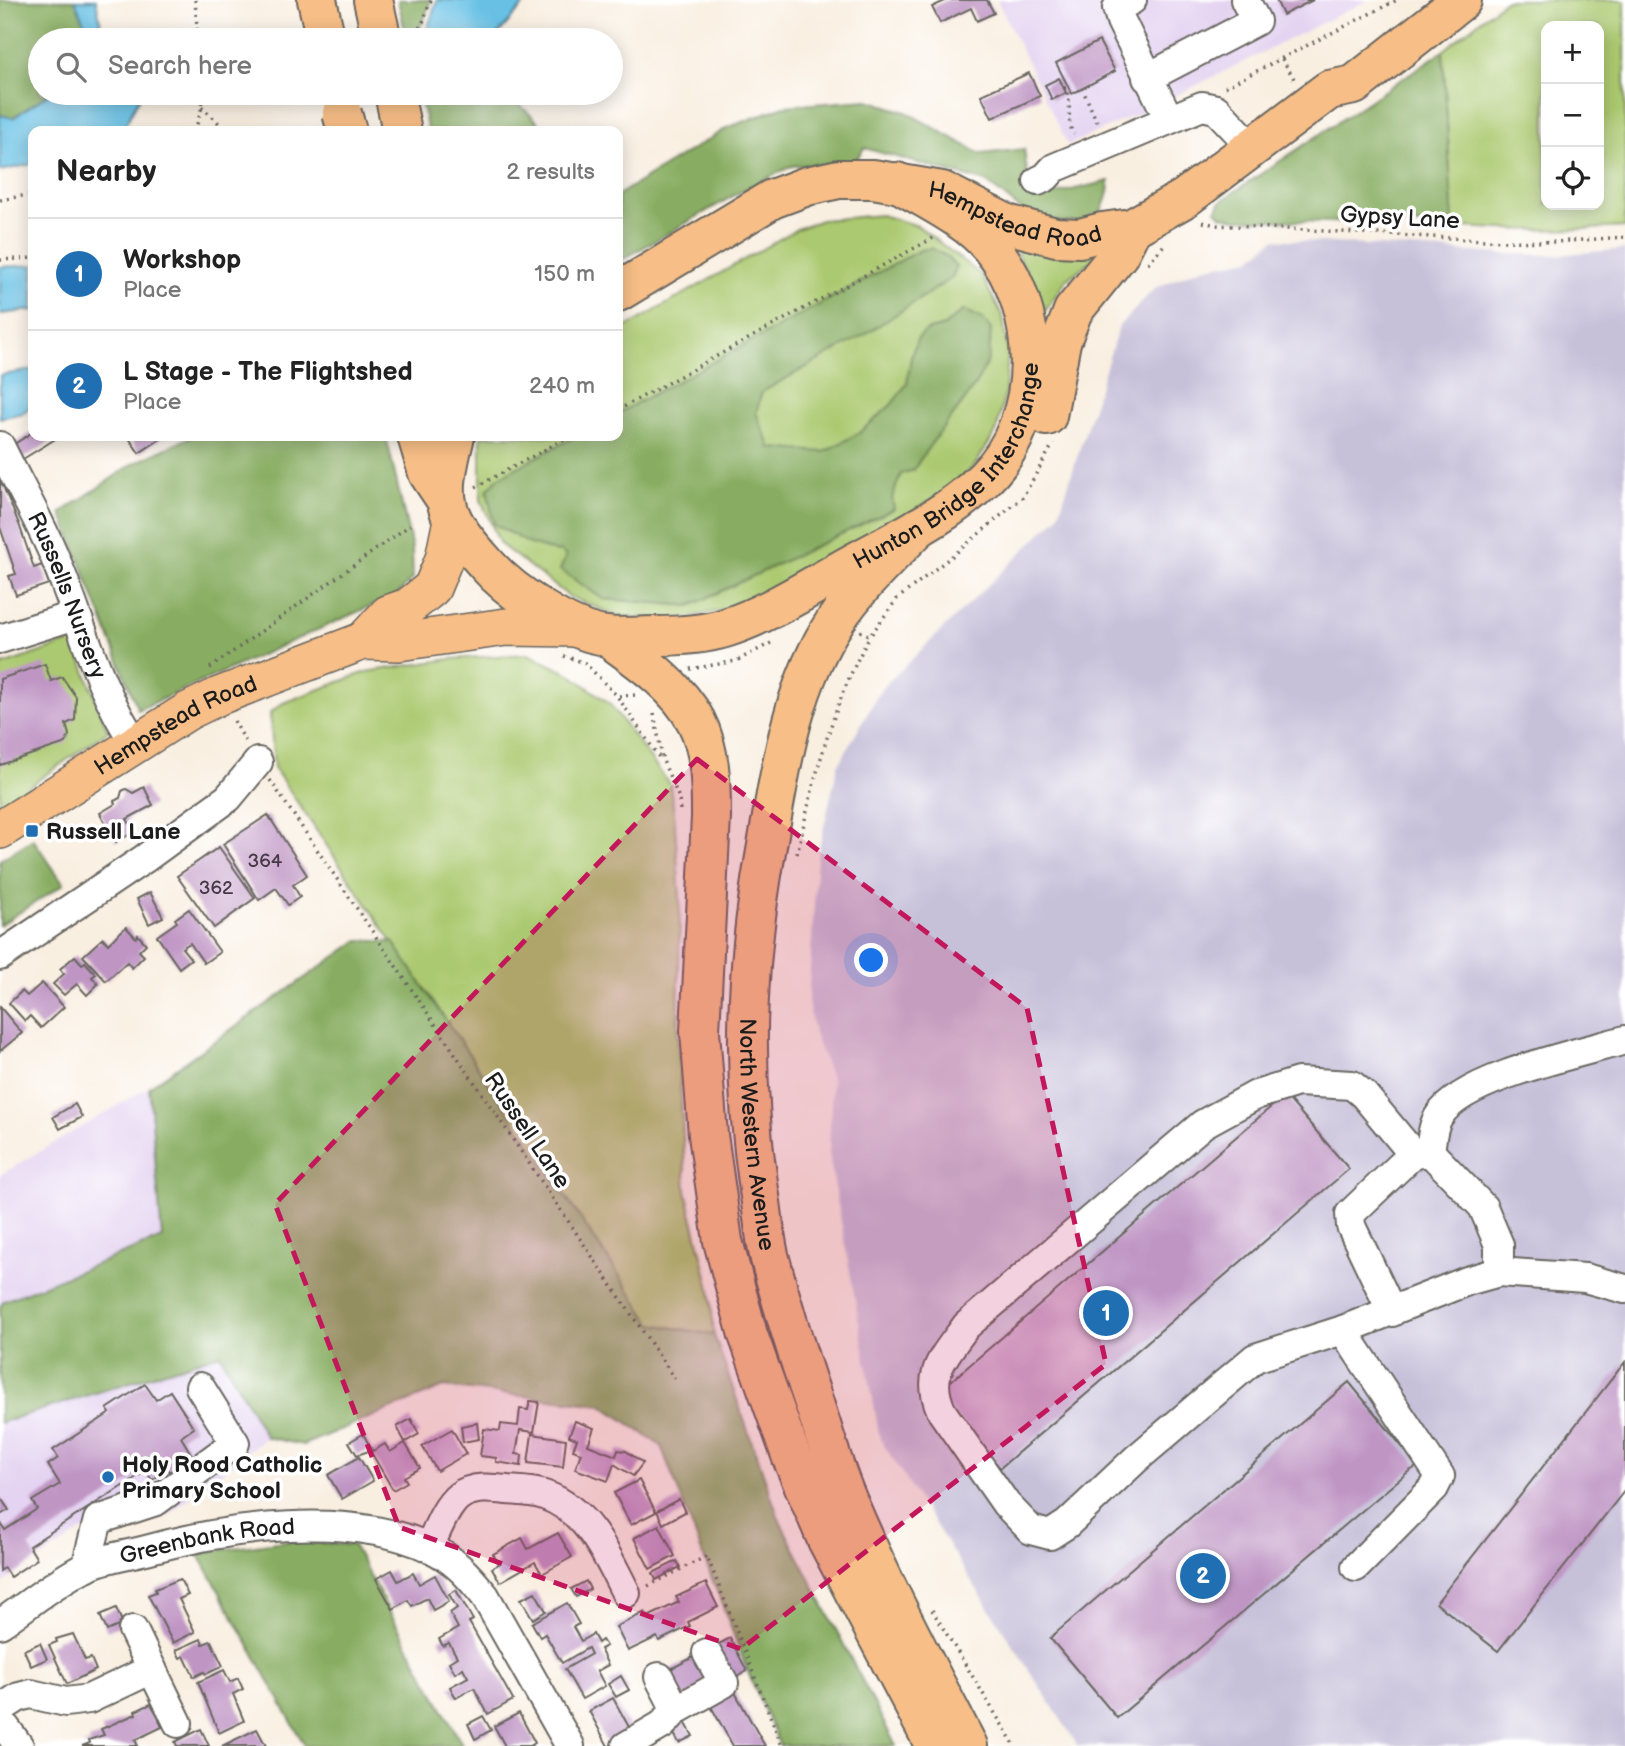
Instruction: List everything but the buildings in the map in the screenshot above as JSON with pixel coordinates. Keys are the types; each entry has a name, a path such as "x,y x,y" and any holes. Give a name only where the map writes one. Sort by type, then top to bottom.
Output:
{"highway":[{"path":"317,0 323,28"},
{"path":"373,0 379,28"},
{"name":"Hempstead Road","path":"1028,392 1043,346 1074,287 1116,249 1252,147 1312,86 1426,0"},
{"name":"Hempstead Road","path":"1312,86 1354,85 1462,0"},
{"name":"Hunton Bridge Interchange","path":"418,441 428,473 457,501 497,576 581,640 688,636 755,617 919,527 966,496 988,476 1006,452 1020,421 1028,392 1029,336 1016,285 990,246 972,227 897,182 839,179 807,186 772,200 623,289"},
{"name":"Hempstead Road","path":"897,182 942,191 1007,224 1033,233 1080,238 1102,232 1116,249"},
{"path":"781,851 790,790 826,675 850,628 873,598 904,568 981,515 1010,487 1037,444 1046,421 1061,342 1073,311 1116,249"},
{"path":"455,441 457,501"},
{"name":"North Western Avenue","path":"919,527 859,589 835,621 817,654 800,697 785,750 781,851 760,883 746,1054 751,1133 768,1251 793,1343 846,1497 904,1622 968,1746"},
{"name":"North Western Avenue","path":"581,640 640,661 676,695 696,721 706,751 711,787 711,817 700,1031 708,1135 723,1241 748,1335 792,1458 827,1540 935,1746"},
{"path":"815,1405 861,1490 914,1598 996,1746"}],"main road":[{"name":"Hempstead Road","path":"363,641 388,614 408,607 432,588 444,559 457,501"},
{"name":"Hempstead Road","path":"0,830 188,711 219,696 363,641 399,642 506,627 581,640"}],"street":[{"path":"1132,0 1117,8 1121,21 1169,119"},
{"path":"1147,78 1256,21 1245,0"},
{"path":"1038,181 1054,169 1202,106 1216,109 1252,147"},
{"name":"Russells Nursery","path":"0,446 52,552 96,674 135,745"},
{"path":"0,639 76,615"},
{"path":"0,956 144,859 228,798 258,762"},
{"path":"1392,1312 1351,1226 1350,1214 1422,1153 1439,1115 1464,1094 1491,1079 1625,1040"},
{"path":"1499,1272 1499,1245 1483,1207 1352,1085 1298,1082 1256,1095 1203,1124 966,1326 939,1364 933,1382 936,1398 942,1412 1006,1504 1031,1530 1050,1535 1067,1524 1136,1459 1255,1358 1343,1330 1467,1281 1499,1272 1586,1278 1625,1289"},
{"path":"1343,1330 1440,1476 1434,1488 1356,1567"},
{"path":"86,1567 98,1520 156,1501 235,1443 200,1387"},
{"path":"429,1547 450,1506 466,1493 475,1489 495,1489 543,1494 571,1510 592,1531 626,1593"},
{"name":"Greenbank Road","path":"0,1624 86,1567 181,1540 248,1529 289,1526 357,1528 394,1535 429,1547 457,1565 485,1596 570,1746"},
{"path":"133,1630 177,1723"},
{"path":"626,1746 662,1725 676,1710 724,1683 707,1653"},
{"path":"0,1709 30,1693 66,1702 89,1699 152,1669"},
{"path":"659,1678 676,1710"},
{"path":"0,1720 19,1746"}],"path":[{"path":"195,0 197,28"},
{"path":"419,28 431,0"},
{"path":"1202,106 1213,93 1397,0"},
{"path":"1282,59 1312,86"},
{"path":"1064,88 1069,96 1069,128 1097,150"},
{"path":"1082,88 1097,150"},
{"path":"196,126 202,107 222,126"},
{"path":"0,200 28,195"},
{"name":"Gypsy Lane","path":"1185,198 1200,221 1216,225 1504,241 1555,242 1625,237"},
{"path":"623,407 937,236"},
{"path":"0,260 28,258"},
{"path":"457,501 561,441"},
{"path":"206,671 410,525"},
{"path":"781,851 817,767 853,667 870,636"},
{"path":"581,640 585,663 617,696 665,765"},
{"path":"617,696 638,695"},
{"name":"Russell Lane","path":"258,762 675,1379"},
{"path":"626,1593 639,1590 707,1556 782,1746"},
{"path":"928,1605 1015,1746"}],"highlighted area":[{"path":"697,759 1027,1008 1106,1364 741,1649 399,1527 275,1204"}],"shaded area":[{"path":"997,0 1368,0 1153,107 1068,145"},
{"path":"1274,239 1502,254 1556,255 1625,249 1625,1746 1078,1746 880,1439 829,1154 832,1080 814,1034 808,1001 817,857 838,765 882,688 1058,517 1119,326 1155,288 1202,268 1251,259"},
{"path":"149,1087 162,1238 4,1301 0,1307 0,1175"},
{"name":"Holy Rood Catholic Primary School","path":"220,1354 266,1437 166,1517 98,1536 83,1530 0,1585 0,1423"}],"green space":[{"path":"0,0 75,0 86,28 28,28 28,105 32,105 12,118 0,115"},
{"path":"398,0 431,0 419,28 404,28"},
{"path":"1505,0 1625,0 1625,227 1539,230 1453,226 1443,51"},
{"path":"1443,51 1453,226 1235,219 1222,216 1216,210 1221,201"},
{"path":"868,100 906,112 981,154 1024,149 1027,172 1035,194 1046,196 1109,181 1109,188 1096,223 1035,221 986,182 864,148 854,163 792,166 742,191 623,259 623,192 727,128 784,106"},
{"path":"422,105 520,105 540,126 427,126"},
{"path":"881,215 918,226 981,275 1003,317 1008,354 1005,394 996,432 975,465 942,495 740,607 680,619 621,617 570,597 500,544 481,500 481,441 623,441 623,329 797,229 821,220"},
{"path":"931,248 946,256 956,267 952,278 864,335 762,392 756,413 771,448 824,452 859,433 891,405 907,383 917,339 926,331 944,326 964,310 983,319 991,329 990,350 980,377 914,470 901,474 892,498 894,509 690,606 603,599 560,570 566,556 560,551 530,544 494,524 487,490 499,477 567,441 623,441 623,410 920,250"},
{"path":"1016,249 1060,255 1095,253 1096,257 1067,279 1043,314"},
{"path":"181,441 387,441 412,548 413,578 398,594 138,710 61,513 134,463"},
{"path":"69,628 108,731 0,807 0,666 67,643 63,630"},
{"path":"528,654 570,674 609,703 670,785 680,898 678,1043 686,1191 710,1289 714,1335 652,1324 274,768 270,713 283,703 366,672 450,659"},
{"path":"33,839 64,884 0,925 0,860"},
{"path":"359,940 393,942 652,1324 714,1335 780,1521 896,1746 780,1746 752,1682 661,1446 602,1405 444,1387 303,1445 266,1437 220,1354 0,1423 0,1307 4,1301 162,1238 149,1087"},
{"path":"284,1541 353,1545 463,1746 305,1746 198,1553"}],"water":[{"path":"75,0 96,0 102,28 86,28"},
{"path":"437,0 528,0 504,28 428,27"},
{"path":"32,105 136,105 125,126 28,126 28,165 0,171 0,115 13,118"},
{"path":"28,265 28,311 0,314 0,267"},
{"path":"28,371 28,408 23,413 0,418 0,375"}],"pier":[{"path":"357,105 397,105 378,126 338,126"}],"place":[{"name":"Russell Lane","path":"32,831"},
{"name":"Workshop","path":"1106,1313"},
{"name":"Holy Rood Catholic Primary School","path":"108,1477"},
{"name":"L Stage - The Flightshed","path":"1203,1576"}]}
